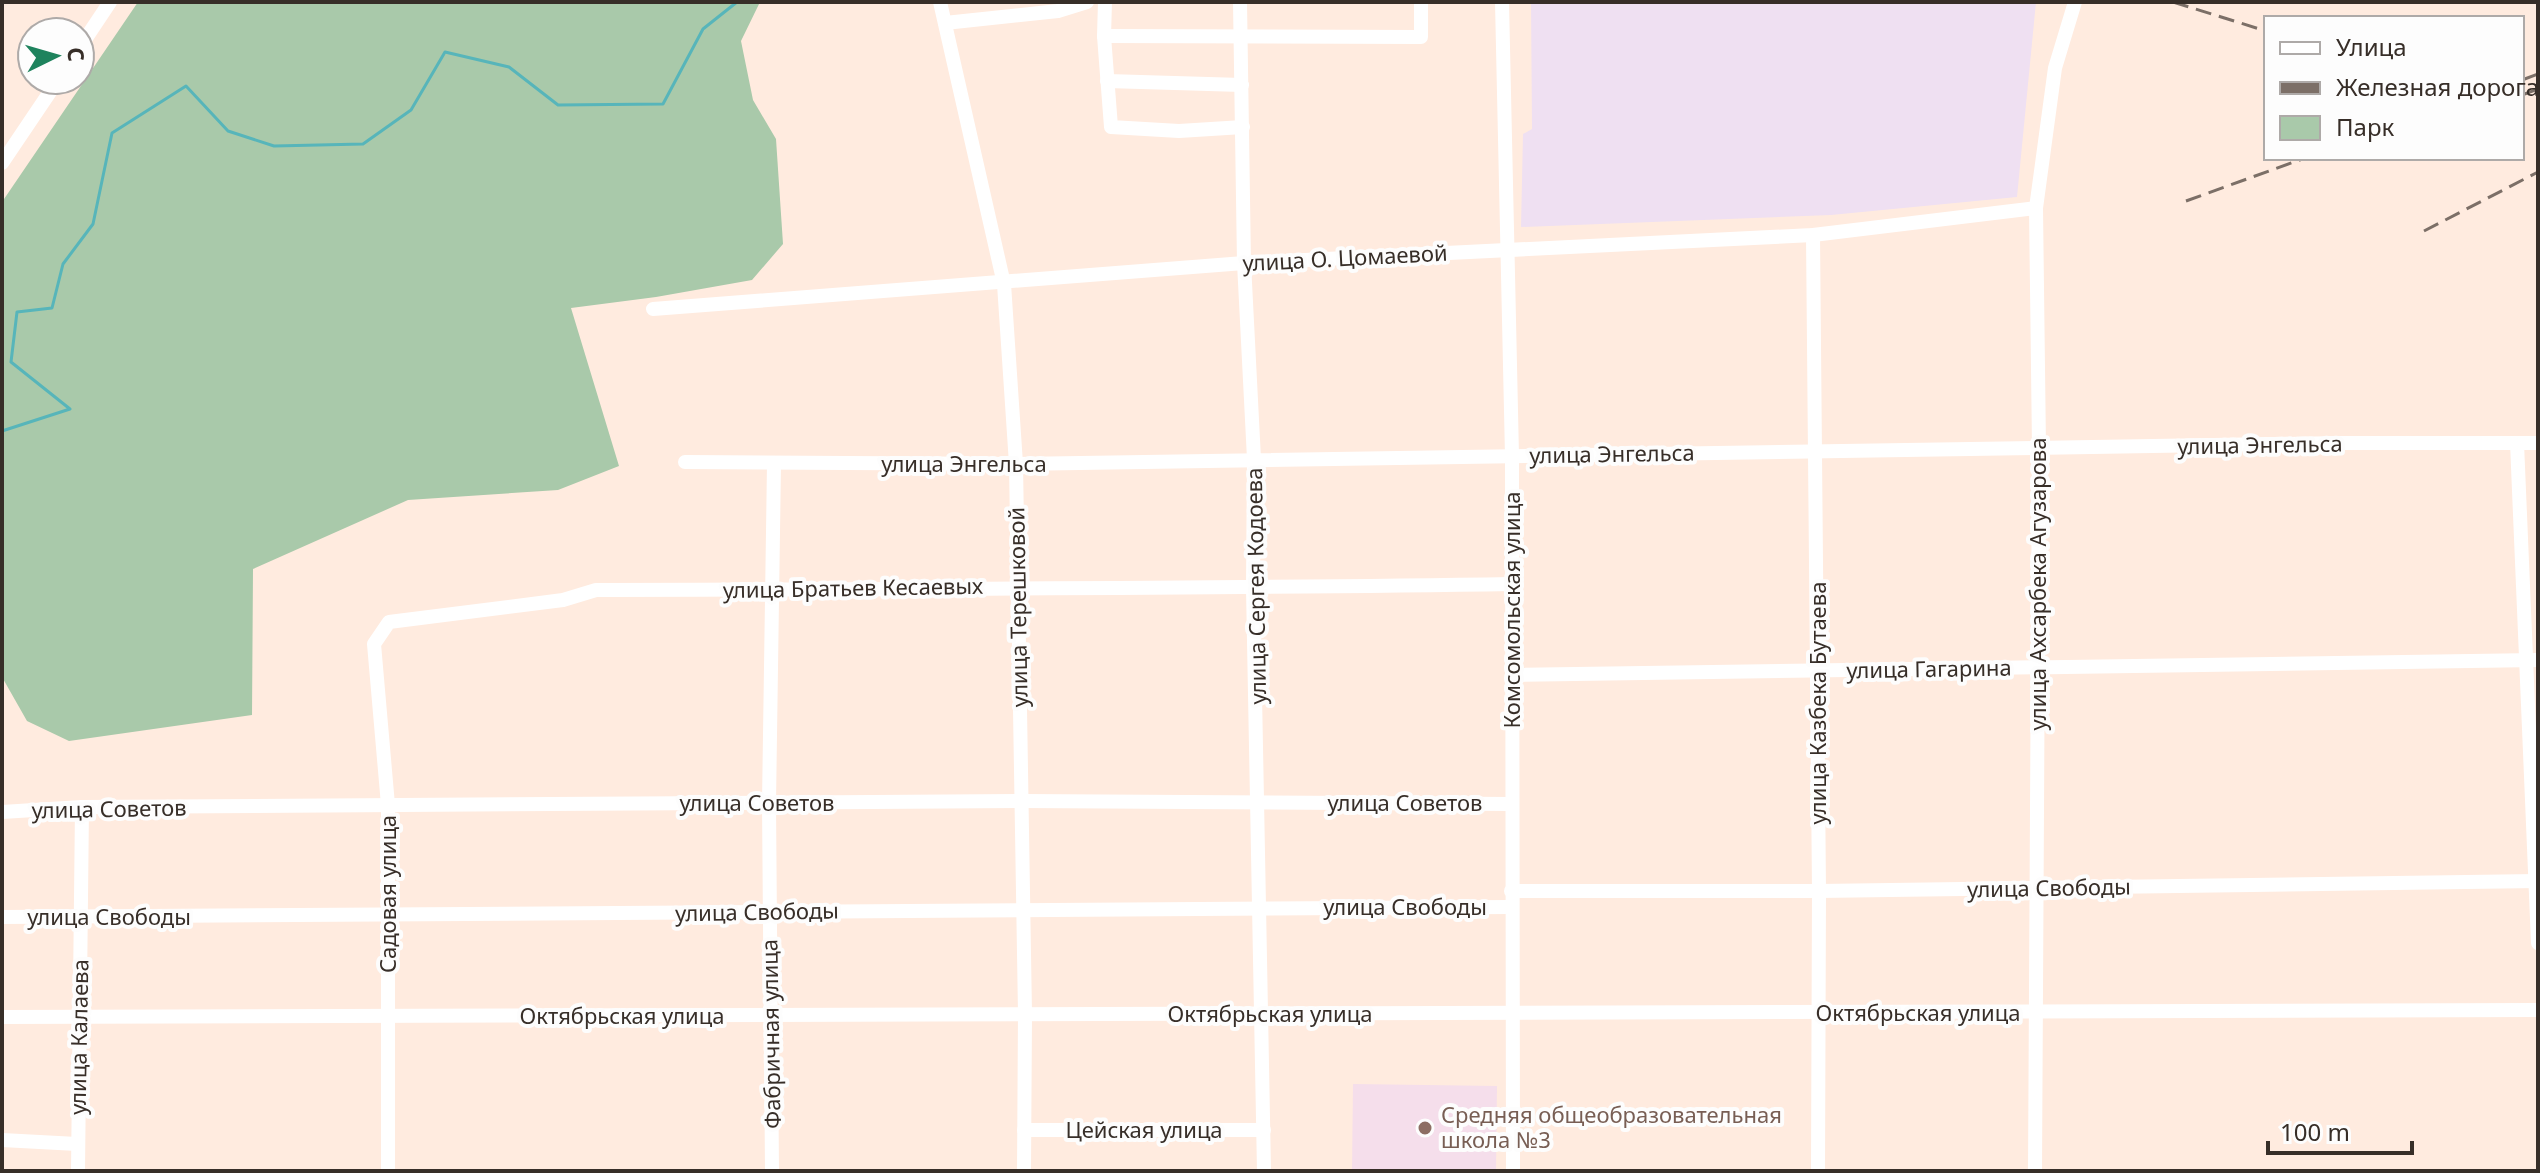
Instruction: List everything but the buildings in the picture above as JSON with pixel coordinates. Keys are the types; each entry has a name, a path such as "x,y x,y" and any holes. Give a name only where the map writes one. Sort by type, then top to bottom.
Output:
{"street":[{"path":"96,23 110,2"},
{"name":"улица Терешковой","path":"940,2 1004,284 1016,464 1025,1014 1024,1171"},
{"path":"945,23 1058,11 1087,2"},
{"path":"1105,2 1104,36 1111,127 1179,131 1243,127"},
{"name":"улица Сергея Кодоева","path":"1240,2 1244,263 1254,459 1253,588 1264,1171"},
{"path":"1104,36 1421,37 1421,2"},
{"name":"Комсомольская улица","path":"1502,2 1512,456 1513,1171"},
{"name":"улица Ахсарбека Агузарова","path":"2035,1171 2039,448 2036,208 2055,68 2075,2"},
{"path":"1107,81 1242,85"},
{"path":"2,163 47,96"},
{"name":"улица О. Цомаевой","path":"653,309 1244,263 1813,235 2036,208"},
{"name":"улица Казбека Бутаева","path":"1813,235 1818,670 1818,1171"},
{"path":"2517,443 2531,660 2538,943"},
{"name":"улица Энгельса","path":"685,462 1016,464 2538,443"},
{"name":"Фабричная улица","path":"772,1171 769,803 774,464"},
{"name":"улица Братьев Кесаевых","path":"389,622 563,600 596,590 1512,584"},
{"name":"Садовая улица","path":"388,1171 388,805 374,644 389,622"},
{"name":"улица Гагарина","path":"1512,675 2531,660"},
{"name":"улица Советов","path":"2,812 82,807 1022,801 1511,804"},
{"name":"улица Калаева","path":"78,1171 82,807"},
{"name":"улица Свободы","path":"1511,891 2036,889 2536,881"},
{"name":"улица Свободы","path":"2,917 1511,907"},
{"name":"Октябрьская улица","path":"2,1017 2538,1010"},
{"name":"Цейская улица","path":"1024,1130 1264,1130"},
{"path":"2,1140 77,1144"}],"shaded area":[{"path":"1531,2 2036,2 2017,197 1831,215 1521,227 1523,134 1532,129"},
{"name":"Средняя общеобразовательная школа №3","path":"1353,1084 1497,1086 1496,1171 1352,1171"}],"green space":[{"path":"138,2 760,2 741,41 753,100 776,139 783,244 752,280 571,308 619,466 558,490 408,500 253,569 252,715 69,741 27,721 2,677 2,202 74,96 96,96 96,64"}],"waterway":[{"path":"2,431 70,409 11,362 17,312 52,308 63,264 93,224 112,133 186,86 228,131 274,146 363,144 411,110 445,52 509,67 558,105 663,104 703,29 737,2"}],"railway":[{"path":"2173,2 2264,30"},
{"path":"2524,79 2538,74"},
{"path":"2524,94 2538,89"},
{"path":"2186,201 2299,160"},
{"path":"2424,231 2538,172"}],"place":[{"name":"Средняя общеобразовательная школа №3","path":"1425,1128"}]}
